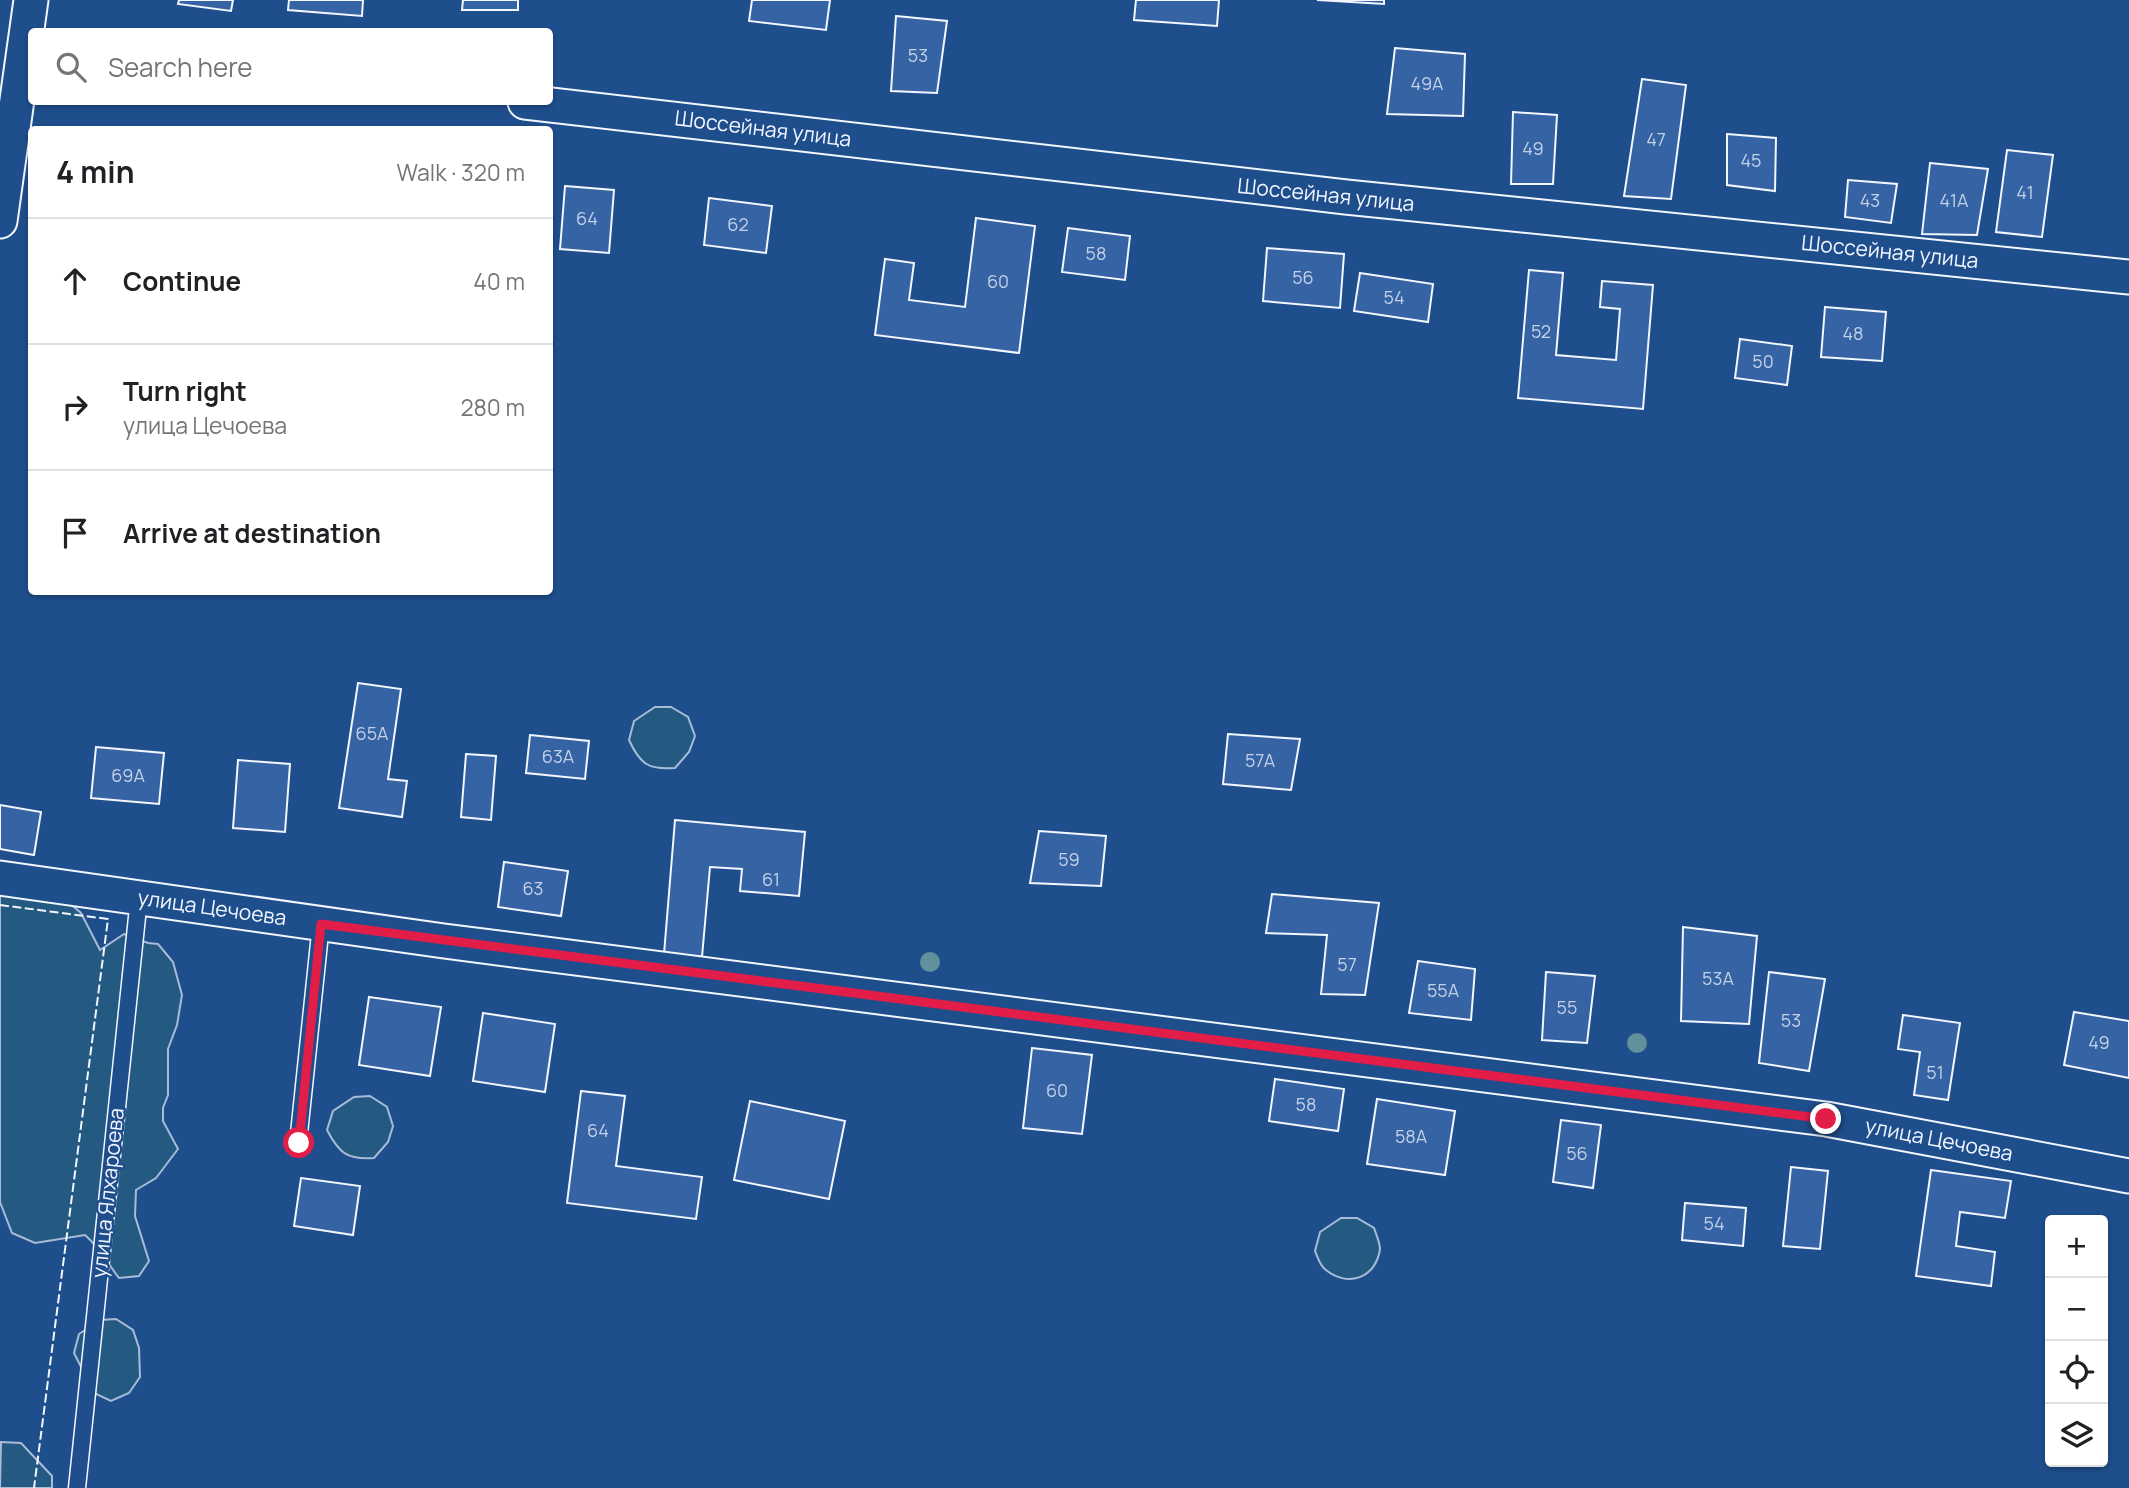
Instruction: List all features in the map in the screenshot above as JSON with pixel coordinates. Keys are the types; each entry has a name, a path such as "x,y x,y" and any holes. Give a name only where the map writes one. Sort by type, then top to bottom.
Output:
{"street":[{"path":"0,221 17,73 31,0"},
{"name":"Шоссейная улица","path":"551,105 1346,197 2129,276"},
{"name":"улица Цечоева","path":"0,878 321,924 1826,1119 2129,1176"}],"lane":[{"name":"улица Ялхароева","path":"76,1488 139,898"},
{"path":"299,1143 321,924"}],"shaded area":[{"path":"655,707 671,707 688,717 695,736 689,752 675,768 658,768 646,764 637,755 629,740 634,721"},
{"path":"0,887 67,901 81,913 100,950 124,934 158,944 173,962 182,995 177,1025 168,1049 168,1095 163,1108 163,1121 178,1149 156,1178 136,1190 135,1216 149,1261 139,1276 119,1278 85,1235 35,1243 12,1233 0,1202"},
{"path":"370,1096 387,1107 393,1126 388,1142 374,1158 357,1158 340,1149 327,1130 333,1111 354,1097"},
{"path":"1341,1218 1357,1218 1374,1228 1380,1249 1373,1267 1360,1277 1352,1279 1334,1275 1326,1270 1315,1251 1320,1232"},
{"path":"116,1319 133,1330 139,1348 140,1377 129,1393 111,1401 94,1393 74,1353 79,1334 100,1320"},
{"path":"1,1442 21,1443 52,1476 52,1488 0,1488"}],"building":[{"path":"179,0 233,0 231,11 178,4"},
{"path":"289,0 363,0 362,16 288,10"},
{"path":"463,0 518,0 518,10 462,10"},
{"path":"752,0 830,0 826,30 749,21"},
{"path":"1136,0 1219,0 1217,26 1134,20"},
{"path":"1317,0 1384,0 1384,4"},
{"path":"896,16 947,21 937,93 891,91"},
{"path":"1395,48 1465,54 1463,116 1387,114"},
{"path":"1642,79 1686,85 1671,199 1624,196"},
{"path":"1513,112 1557,115 1553,184 1511,184"},
{"path":"1727,134 1776,138 1775,191 1727,185"},
{"path":"2007,150 2053,155 2042,237 1996,232"},
{"path":"1930,163 1988,169 1977,235 1922,234"},
{"path":"1848,180 1897,184 1891,223 1845,217"},
{"path":"565,186 614,190 609,253 560,249"},
{"path":"709,198 772,206 766,253 704,245"},
{"path":"976,218 1035,226 1019,353 875,335 885,259 914,263 909,300 965,307"},
{"path":"1068,228 1130,236 1125,280 1062,272"},
{"path":"1267,248 1344,254 1340,308 1263,301"},
{"path":"1529,270 1563,273 1556,355 1616,360 1620,309 1600,307 1602,281 1653,285 1643,409 1518,398"},
{"path":"1360,273 1433,284 1428,322 1354,311"},
{"path":"1825,307 1886,312 1882,361 1821,357"},
{"path":"1740,339 1792,346 1787,385 1735,378"},
{"path":"358,683 401,689 388,779 407,781 402,817 339,808"},
{"path":"1228,734 1300,739 1291,790 1223,784"},
{"path":"530,735 589,741 585,779 526,773"},
{"path":"96,747 164,753 159,804 91,798"},
{"path":"466,754 496,756 491,820 461,817"},
{"path":"238,760 290,764 285,832 233,828"},
{"path":"0,805 41,812 34,855 0,849"},
{"path":"675,820 805,832 799,896 740,891 742,869 710,867 702,957 664,954"},
{"path":"1039,831 1106,836 1101,886 1030,883"},
{"path":"504,862 568,871 561,916 498,907"},
{"path":"1272,894 1379,903 1365,995 1321,994 1327,935 1266,933"},
{"path":"1683,927 1757,936 1749,1024 1681,1021"},
{"path":"1418,961 1475,969 1471,1020 1409,1013"},
{"path":"1546,972 1595,976 1587,1043 1542,1040"},
{"path":"1769,972 1825,979 1809,1071 1759,1063"},
{"path":"369,997 441,1007 430,1076 359,1065"},
{"path":"2074,1012 2129,1021 2129,1078 2064,1065"},
{"path":"483,1013 555,1024 545,1092 473,1081"},
{"path":"1903,1015 1960,1023 1948,1100 1914,1095 1920,1052 1898,1049"},
{"path":"1032,1048 1092,1055 1082,1134 1023,1128"},
{"path":"1275,1079 1344,1089 1338,1131 1269,1121"},
{"path":"581,1091 625,1096 616,1166 702,1177 696,1219 567,1203"},
{"path":"1377,1099 1455,1111 1445,1175 1367,1164"},
{"path":"750,1101 845,1121 829,1199 734,1180"},
{"path":"1561,1120 1601,1125 1593,1188 1553,1182"},
{"path":"1791,1167 1828,1171 1820,1249 1783,1246"},
{"path":"1931,1170 2011,1181 2005,1218 1960,1212 1956,1246 1995,1252 1991,1286 1916,1276"},
{"path":"301,1178 360,1186 353,1235 294,1226"},
{"path":"1685,1203 1746,1208 1743,1246 1682,1240"}],"fence":[{"path":"0,905 108,919 34,1488"}],"route":[{"path":"299,1143 321,924 1826,1119"}]}
